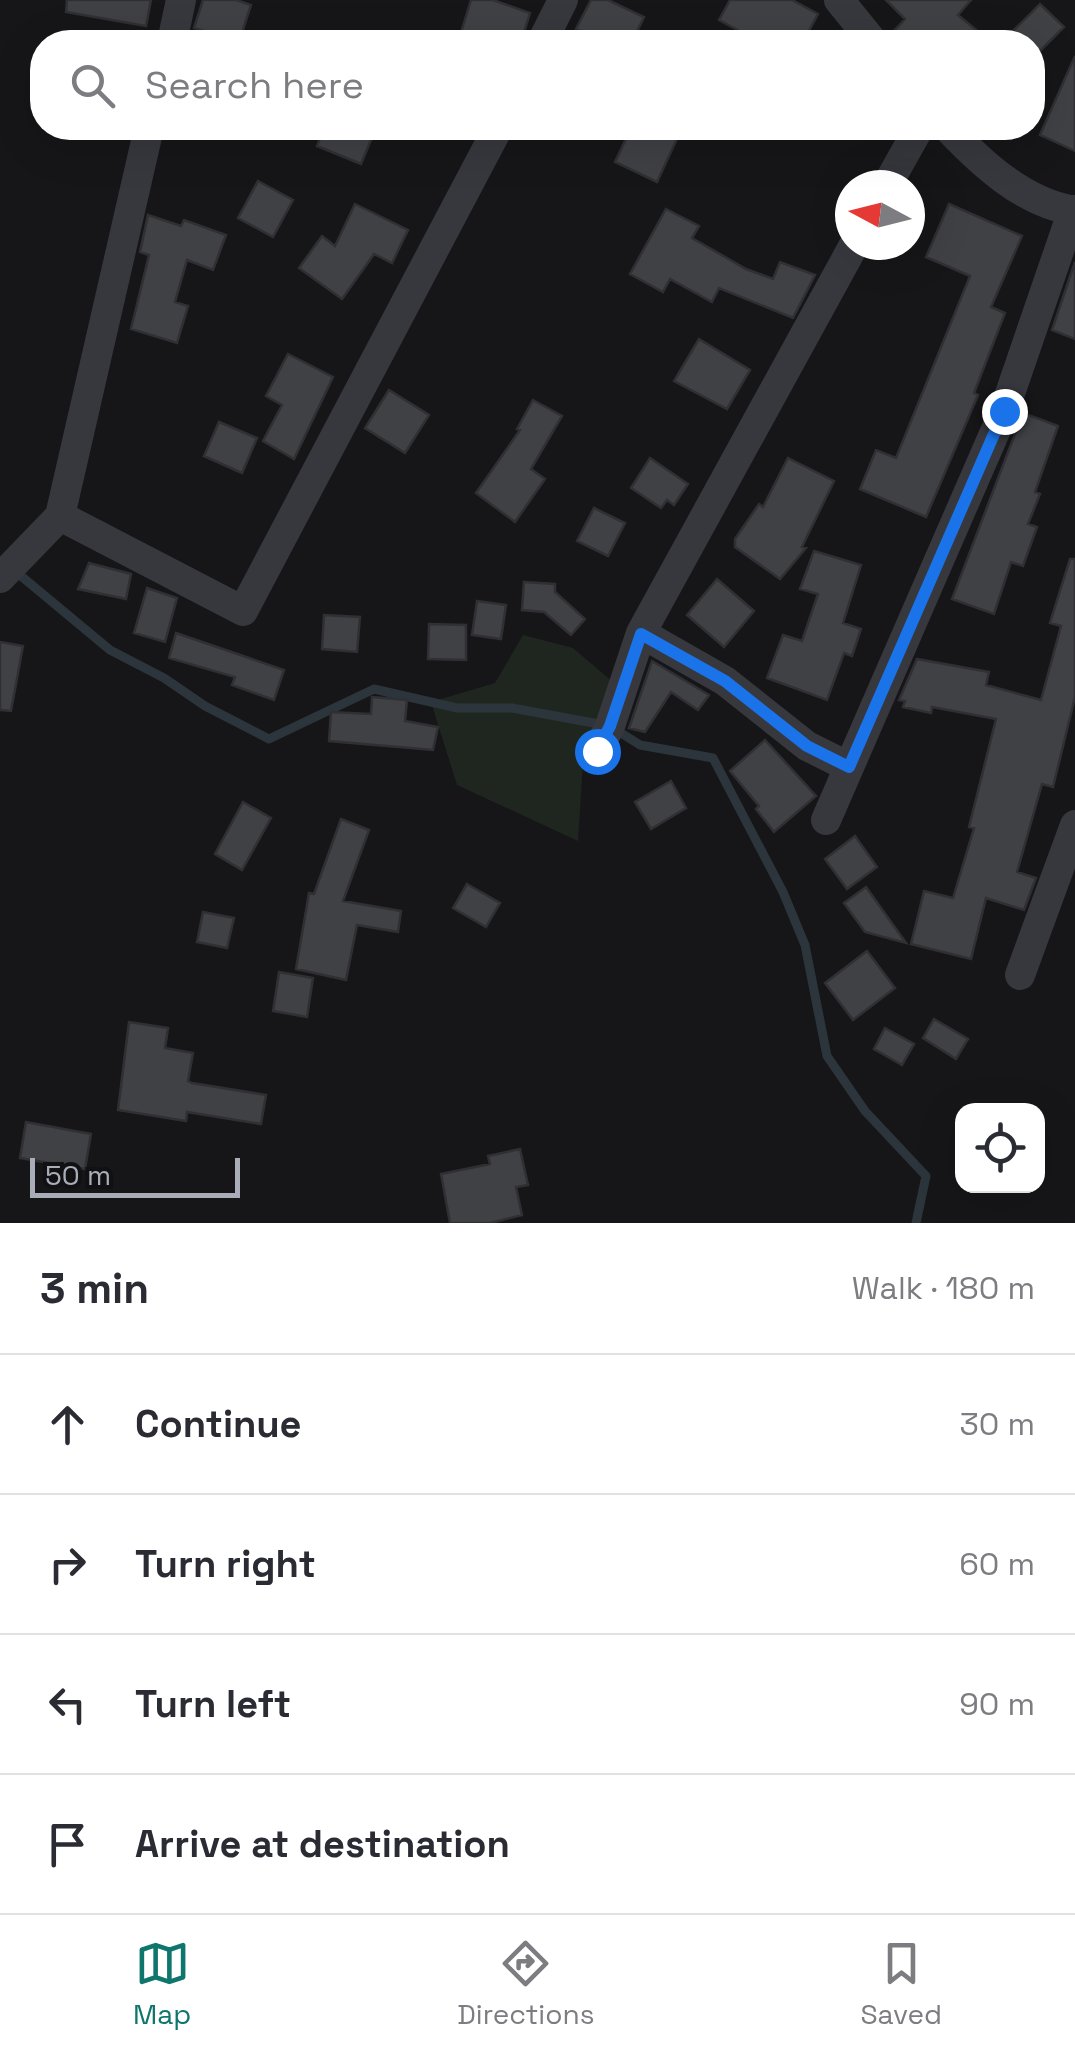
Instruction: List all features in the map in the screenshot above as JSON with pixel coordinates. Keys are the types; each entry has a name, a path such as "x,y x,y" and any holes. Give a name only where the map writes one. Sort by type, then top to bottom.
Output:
{"street":[{"path":"175,30 181,0"},
{"path":"548,30 564,0"},
{"path":"839,0 863,30"},
{"path":"0,578 60,516 147,140"},
{"path":"60,516 243,612 492,140"},
{"path":"895,170 912,140"},
{"path":"826,820 1004,411 1074,211 1055,208 986,168 959,140"},
{"path":"597,751 610,726 641,634 846,260"},
{"path":"641,634 725,681 807,746 849,767"},
{"path":"1020,975 1075,824"}],"shaded area":[{"path":"523,635 573,648 614,683 584,746 578,841 457,785 431,702 495,683"}],"building":[{"path":"67,0 151,0 146,26 66,12"},
{"path":"203,0 236,0 251,5 243,30 194,28"},
{"path":"471,0 493,0 530,13 525,30 462,30"},
{"path":"591,0 608,0 644,17 638,30 576,29"},
{"path":"730,0 792,0 818,14 809,30 738,30 719,20"},
{"path":"886,0 971,0 958,15 976,30 895,30 905,19"},
{"path":"1040,4 1064,27 1045,46 1045,30 1014,30"},
{"path":"1075,56 1075,151 1045,137 1045,124"},
{"path":"319,140 371,140 361,164 317,146"},
{"path":"625,140 676,140 657,182 615,162"},
{"path":"258,181 293,200 273,237 238,218"},
{"path":"355,204 408,230 392,263 374,254 342,299 299,268 322,236 335,246"},
{"path":"949,204 1022,236 991,307 1005,313 974,393 978,395 926,517 860,489 876,450 896,458 970,276 926,257"},
{"path":"666,209 699,226 692,238 746,269 773,279 780,262 815,275 793,318 719,288 712,302 670,279 663,292 630,274"},
{"path":"148,215 181,226 184,220 226,235 213,270 187,260 175,302 188,306 177,343 131,329 149,255 140,252"},
{"path":"1075,262 1075,339 1052,330"},
{"path":"699,339 750,370 727,409 674,381"},
{"path":"288,354 333,377 294,459 263,441 282,405 266,396"},
{"path":"389,390 429,415 405,453 365,428"},
{"path":"533,400 562,416 531,469 545,479 515,522 476,493 520,430 517,429"},
{"path":"1023,413 1058,426 1028,524 1037,527 1023,566 1011,562 994,614 952,599"},
{"path":"219,422 257,438 242,473 204,456"},
{"path":"650,458 688,484 674,505 667,500 661,508 631,488"},
{"path":"788,458 834,481 802,547 806,548 780,579 735,547 735,539 759,504 763,507"},
{"path":"594,508 625,523 608,556 577,541"},
{"path":"814,551 861,565 843,623 861,629 852,656 844,653 827,700 767,678 783,635 802,641 818,594 800,589"},
{"path":"1070,559 1075,559 1075,697 1053,787 1042,784 1017,872 1036,878 1024,910 986,898 971,959 911,944 924,891 953,898 974,828 969,827 996,719 932,707 931,713 903,707 905,701 899,700 917,659 989,672 986,685 1041,700 1061,626 1050,623"},
{"path":"89,563 131,574 126,599 78,589"},
{"path":"717,579 754,611 724,647 687,615"},
{"path":"524,582 555,584 555,592 585,619 571,635 544,612 522,610"},
{"path":"147,588 177,598 165,642 134,633"},
{"path":"477,601 506,605 501,639 472,635"},
{"path":"324,615 360,617 357,652 322,649"},
{"path":"429,624 466,625 466,660 428,659"},
{"path":"176,633 284,670 274,700 232,685 235,677 169,658"},
{"path":"0,642 23,646 11,711 0,710"},
{"path":"652,661 709,695 698,710 671,692 645,732 629,728"},
{"path":"372,697 407,700 405,721 438,727 433,750 329,741 331,712 371,714"},
{"path":"765,740 816,796 774,832 756,809 759,806 730,771"},
{"path":"671,781 686,808 651,829 635,802"},
{"path":"243,802 271,818 242,870 215,854"},
{"path":"341,819 369,830 343,901 401,911 398,932 357,925 346,980 296,969 309,893 314,894"},
{"path":"855,836 877,867 847,889 825,859"},
{"path":"467,884 500,903 486,927 453,908"},
{"path":"866,887 906,943 865,932 844,903"},
{"path":"203,912 234,918 227,948 197,942"},
{"path":"867,951 895,988 853,1020 825,983"},
{"path":"279,972 313,978 307,1017 273,1011"},
{"path":"934,1019 968,1039 956,1059 923,1038"},
{"path":"129,1022 168,1028 165,1048 193,1053 188,1081 266,1095 261,1124 187,1112 186,1121 118,1110"},
{"path":"885,1028 914,1044 902,1065 874,1049"},
{"path":"26,1122 91,1134 85,1169 20,1158"},
{"path":"520,1149 528,1185 516,1187 522,1215 490,1223 450,1223 441,1174 490,1164 488,1156"}],"waterway":[{"path":"15,571 110,650 269,739 374,689 457,708 512,708 610,726 640,745 713,758 783,892 805,945 827,1056 865,1111 926,1176 916,1223"}],"route":[{"path":"597,751 610,726 641,634 725,681 807,746 849,767 1004,411"}]}
